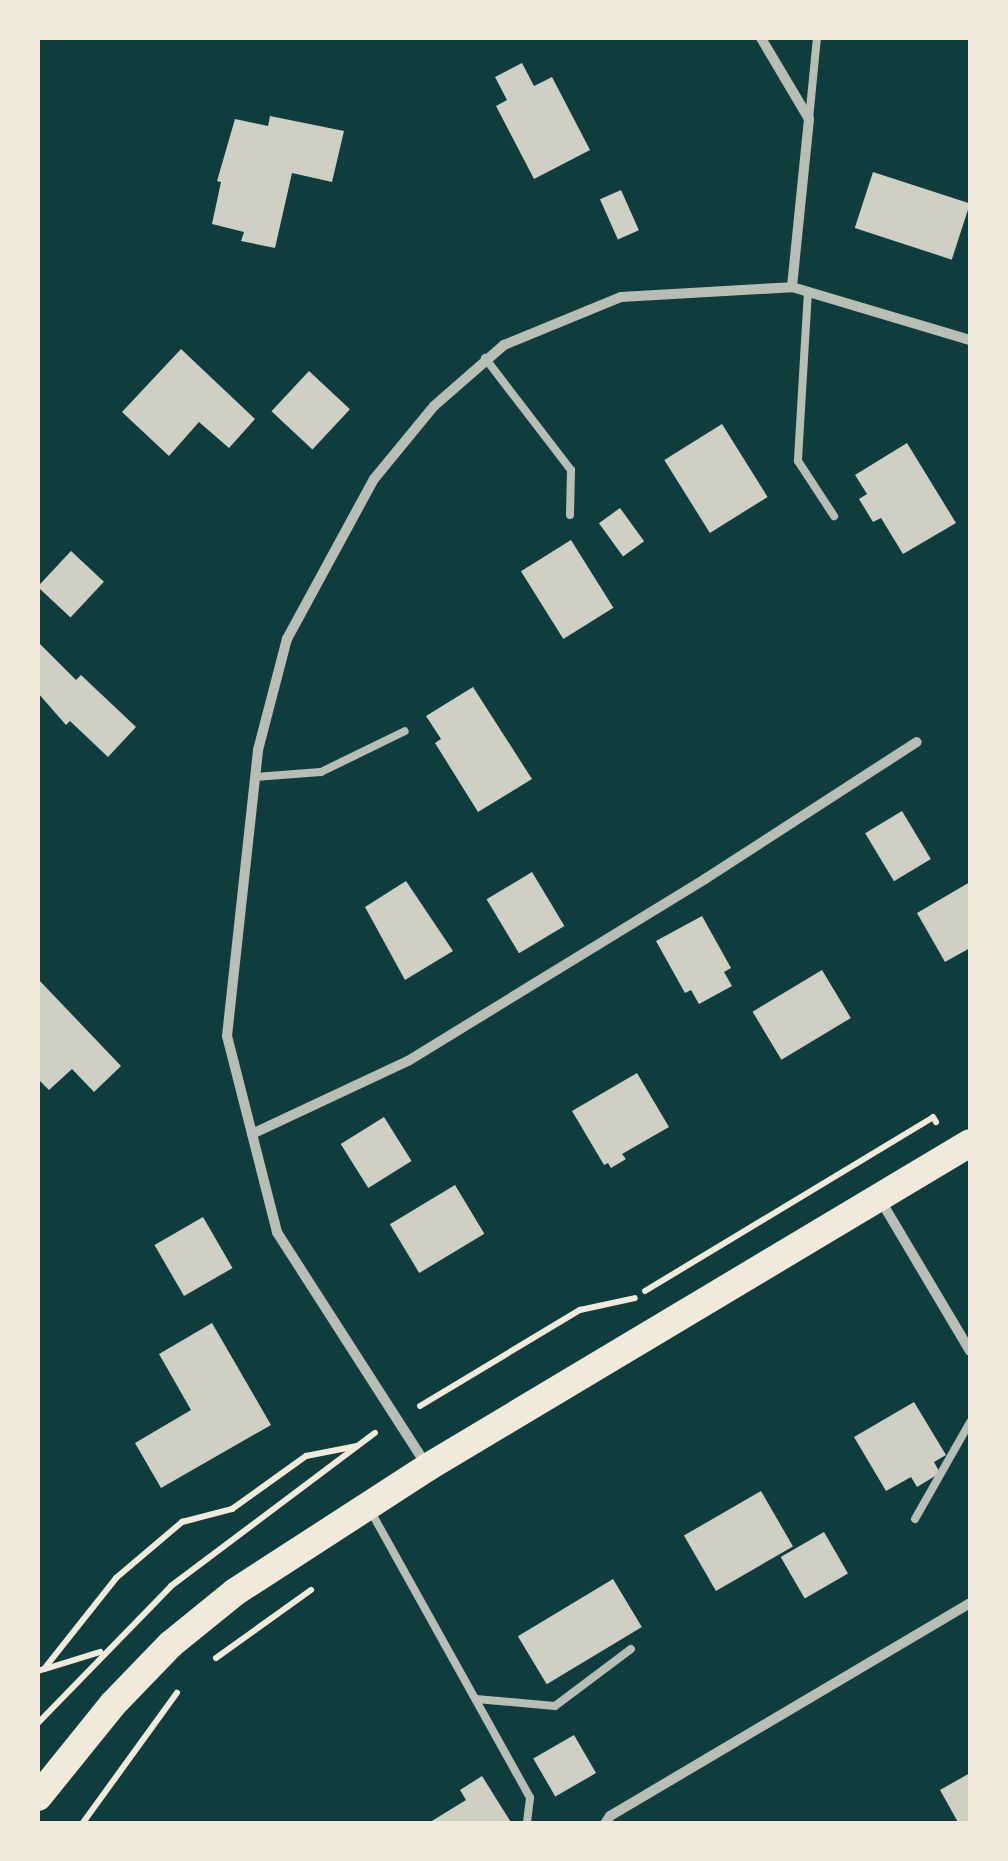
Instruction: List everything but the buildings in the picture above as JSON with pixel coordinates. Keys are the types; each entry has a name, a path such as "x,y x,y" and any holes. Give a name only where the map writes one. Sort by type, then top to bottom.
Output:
{"highway":[{"path":"38,1797 113,1704 171,1644 235,1592 428,1467 963,1148"}],"street":[{"path":"761,38 809,120 792,287"},
{"path":"428,1467 277,1232 227,1036 258,750 294,624 374,479 434,406 504,345 622,297 792,287 970,340"},
{"path":"252,1134 408,1062 689,889 916,742"},
{"path":"879,1198 970,1351"},
{"path":"604,1824 627,1806 970,1603"}],"lane":[{"path":"809,120 817,38"},
{"path":"808,291 798,461 834,516"},
{"path":"485,358 571,470 570,515"},
{"path":"255,778 321,772 405,731"},
{"path":"915,1519 970,1422"},
{"path":"368,1506 530,1798 527,1824"},
{"path":"476,1699 555,1706 632,1649"}],"path":[{"path":"41,1670 116,1578 182,1522 232,1509 306,1456 359,1446 580,1310 631,1300 933,1117 963,1148"},
{"path":"206,1666 326,1579"},
{"path":"41,1670 105,1650"},
{"path":"82,1824 179,1692"}]}
